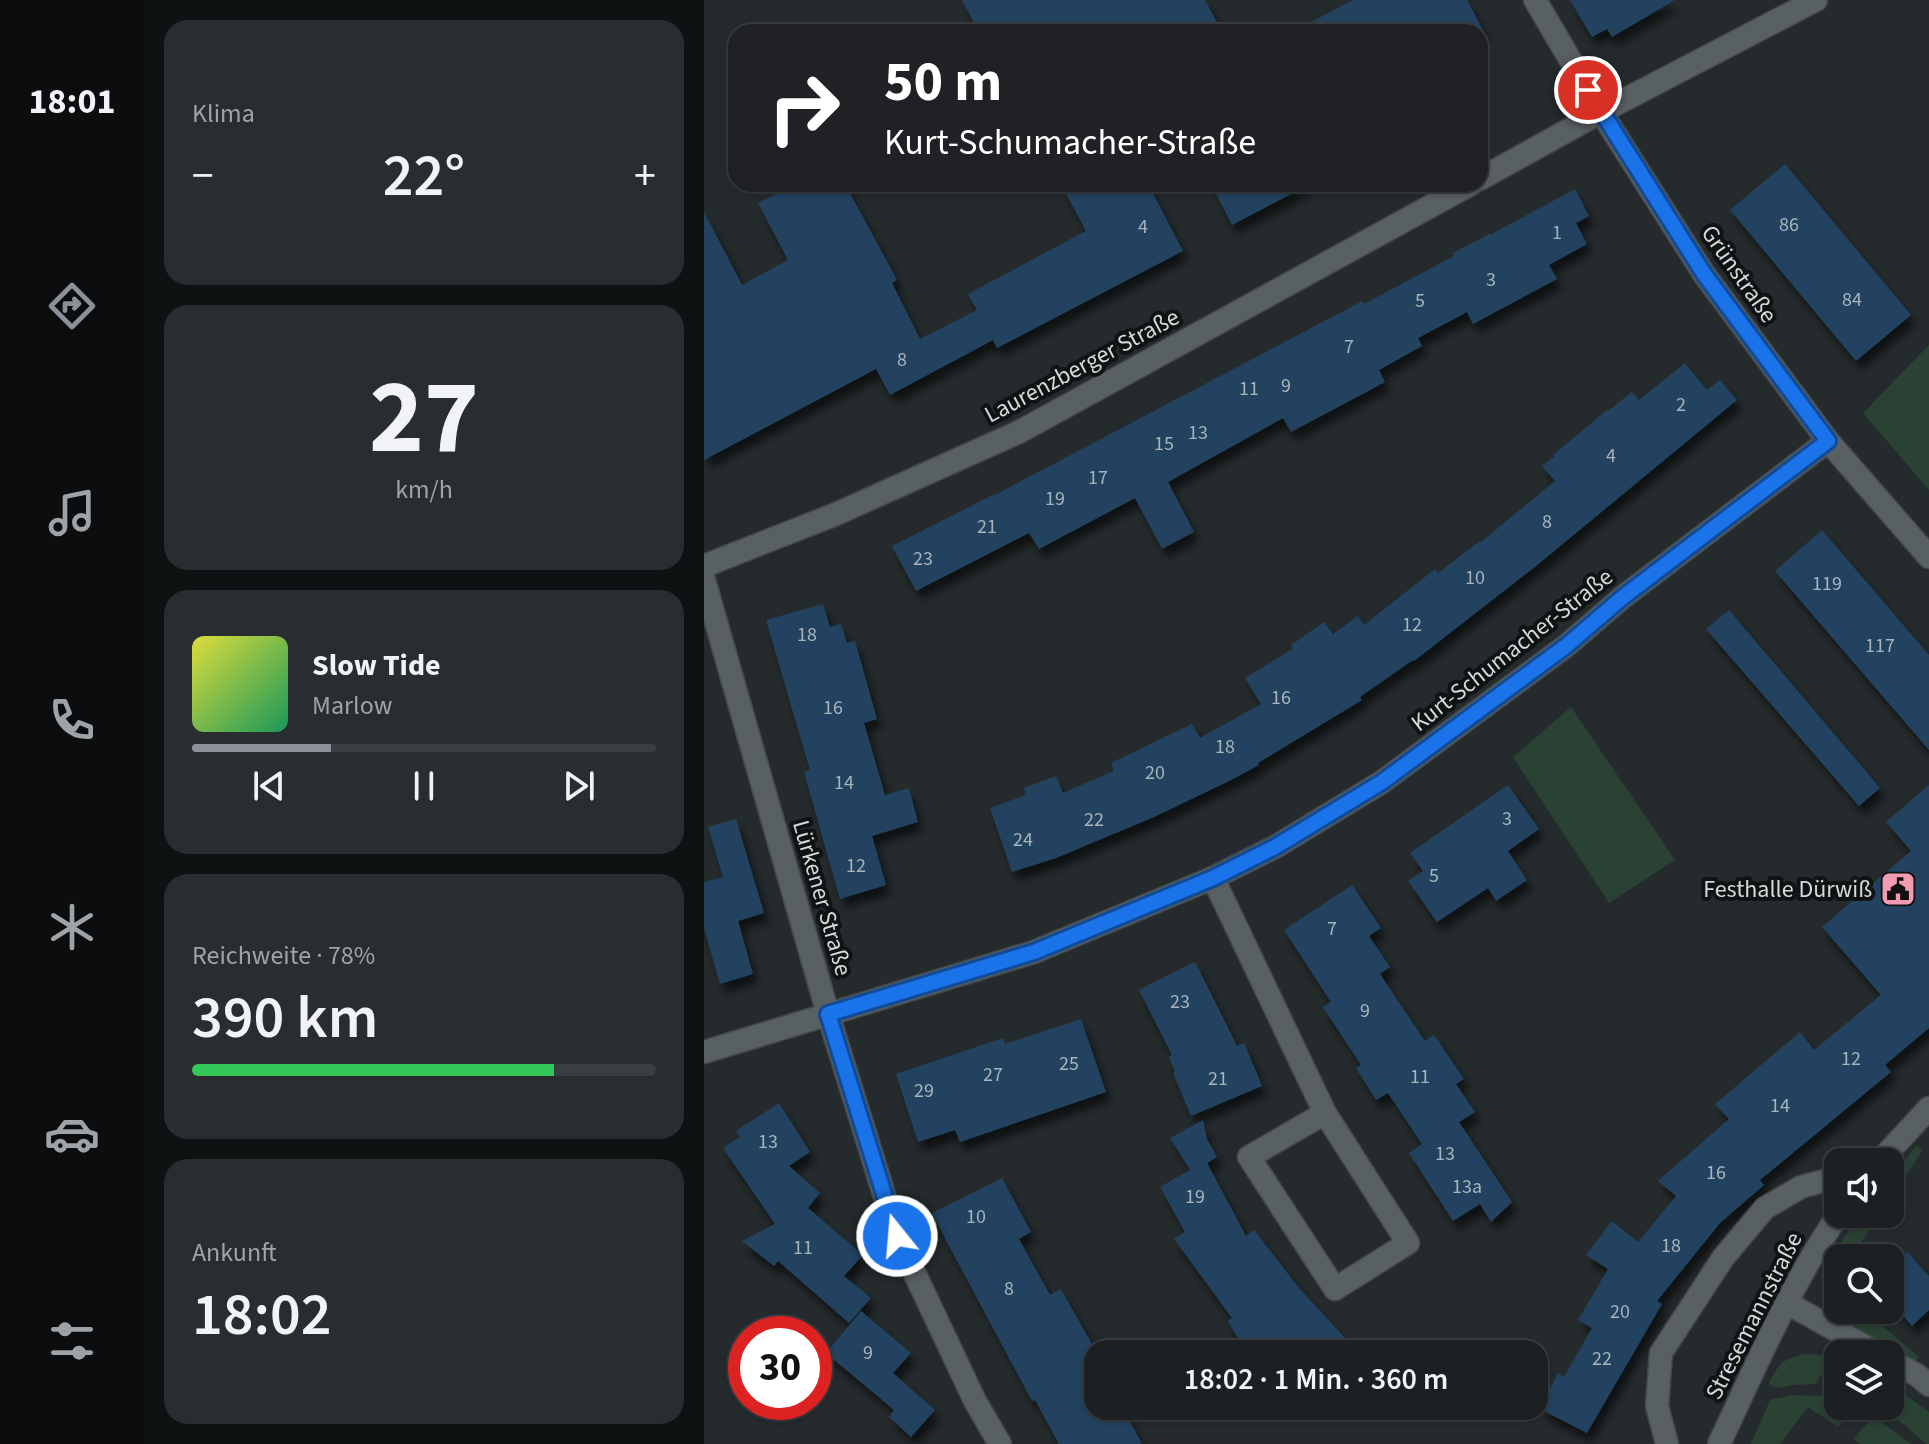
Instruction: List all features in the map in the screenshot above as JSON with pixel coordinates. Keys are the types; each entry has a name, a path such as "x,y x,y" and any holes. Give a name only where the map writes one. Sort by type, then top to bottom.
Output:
{"street":[{"name":"Grünstraße","path":"1535,0 1601,112 1704,274 1828,441 1929,557"},
{"path":"1488,175 1816,0"},
{"name":"Laurenzberger Straße","path":"704,566 836,514 1019,432 1456,192"},
{"name":"Kurt-Schumacher-Straße","path":"704,1052 1034,952 1213,878 1275,847 1382,782 1566,646 1623,597 1828,441"},
{"name":"Lürkener Straße","path":"704,580 828,1014 897,1236 975,1401 1000,1444"},
{"path":"1213,878 1325,1113 1408,1243 1335,1289 1249,1157 1325,1113"},
{"path":"1892,1148 1929,1108"},
{"name":"Stresemannstraße","path":"1667,1444 1657,1406 1661,1353 1723,1258 1765,1208 1801,1187 1824,1181"},
{"name":"Stresemannstraße","path":"1719,1444 1787,1303 1830,1228"},
{"path":"1787,1303 1854,1340"},
{"path":"1904,1368 1929,1385"}],"green space":[{"path":"1929,345 1929,490 1863,413"},
{"path":"1571,707 1675,860 1609,903 1513,757"},
{"path":"1917,1145 1922,1151 1904,1178 1904,1161"},
{"path":"1851,1228 1871,1228 1860,1244 1841,1244"},
{"path":"1858,1324 1880,1324 1899,1340 1872,1340 1856,1329"},
{"path":"1904,1344 1919,1357 1912,1367 1904,1362"},
{"path":"1806,1354 1824,1356 1824,1369 1816,1384 1771,1386 1769,1382 1777,1369 1792,1358"},
{"path":"1904,1394 1929,1412 1929,1444 1897,1420 1904,1420"},
{"path":"1793,1395 1822,1396 1824,1418 1808,1407 1780,1444 1751,1444 1770,1400"},
{"path":"1828,1420 1844,1420 1838,1427"},
{"path":"1870,1420 1878,1420 1911,1444 1860,1444 1854,1439"}],"building":[{"path":"962,0 1205,0 1218,24 975,24"},
{"path":"1353,0 1467,0 1480,24 1307,24"},
{"path":"1570,0 1675,0 1612,37 1607,29 1592,37"},
{"path":"1785,164 1911,315 1856,361 1730,210"},
{"path":"1575,189 1589,216 1576,223 1587,244 1549,265 1557,279 1473,324 1467,312 1418,338 1422,346 1379,370 1385,382 1291,432 1283,418 1168,482 1194,532 1162,549 1135,498 1039,549 1029,533 916,591 892,546 1362,301 1364,304"},
{"path":"779,192 849,192 897,280 892,283 920,339 977,310 968,294 1086,231 1065,192 1152,192 1183,251 997,348 993,340 890,395 876,369 704,460 704,212 742,285 788,260 758,203"},
{"path":"1215,192 1295,192 1232,225"},
{"path":"1685,363 1707,390 1720,380 1737,400 1536,566 1414,661 1360,697 1362,700 1231,780 1154,817 1056,858 1012,872 990,808 1026,795 1024,788 1056,776 1063,793 1114,771 1111,763 1192,724 1200,738 1261,704 1245,678 1293,649 1291,645 1324,622 1333,634 1358,616 1364,625 1435,569 1438,573 1555,481 1542,466 1553,455 1632,392 1639,400"},
{"path":"1822,530 1929,655 1929,750 1775,571"},
{"path":"823,604 830,627 841,624 847,643 855,641 877,719 864,723 885,795 909,788 918,822 872,836 886,885 840,899 804,772 810,770 766,620"},
{"path":"1729,610 1880,788 1859,806 1706,629"},
{"path":"1508,785 1539,829 1508,851 1527,880 1496,901 1488,888 1437,922 1408,881 1423,871 1410,853"},
{"path":"1929,785 1929,1028 1885,1065 1891,1072 1760,1180 1764,1185 1720,1223 1657,1301 1662,1304 1587,1433 1548,1413 1548,1393 1558,1373 1564,1377 1592,1328 1578,1320 1608,1269 1586,1255 1612,1221 1638,1242 1676,1196 1658,1181 1729,1119 1715,1104 1800,1032 1814,1050 1881,995 1822,927 1911,851 1886,822"},
{"path":"736,819 764,913 738,921 753,974 720,984 704,928 704,882 723,877 708,827"},
{"path":"1352,885 1381,928 1369,936 1390,967 1380,974 1425,1041 1434,1035 1464,1079 1456,1084 1475,1112 1459,1122 1512,1202 1491,1222 1480,1204 1453,1221 1409,1153 1422,1144 1388,1093 1376,1100 1356,1068 1361,1065 1323,1007 1331,1002 1284,930"},
{"path":"1195,962 1237,1046 1244,1043 1262,1086 1191,1116 1173,1073 1169,1057 1172,1055 1139,990"},
{"path":"1081,1019 1106,1092 960,1142 955,1130 918,1142 896,1074 1003,1038 1005,1044"},
{"path":"779,1103 810,1152 789,1166 820,1193 808,1208 863,1255 844,1276 871,1298 849,1323 778,1261 774,1266 742,1241 775,1224 723,1148 740,1137 736,1131"},
{"path":"1203,1120 1207,1139 1217,1157 1207,1163 1246,1236 1254,1230 1299,1288 1345,1338 1343,1340 1240,1340 1237,1337 1228,1321 1232,1318 1174,1239 1185,1232 1160,1187 1190,1170 1170,1138"},
{"path":"1002,1178 1031,1232 1019,1239 1050,1295 1061,1289 1090,1340 1084,1340 1084,1420 1129,1420 1142,1444 1059,1444 1035,1400 1032,1401 932,1213"},
{"path":"1907,1252 1929,1276 1929,1310 1912,1326 1904,1317 1904,1255"},
{"path":"861,1311 911,1353 893,1373 935,1410 911,1437 889,1417 894,1410 832,1358 832,1346"}],"place":[{"name":"Festhalle Dürwiß","path":"1898,889"}],"route":[{"path":"897,1236 828,1014 1034,952 1213,878 1275,847 1382,782 1566,646 1623,597 1828,441 1704,274 1588,90"}]}
